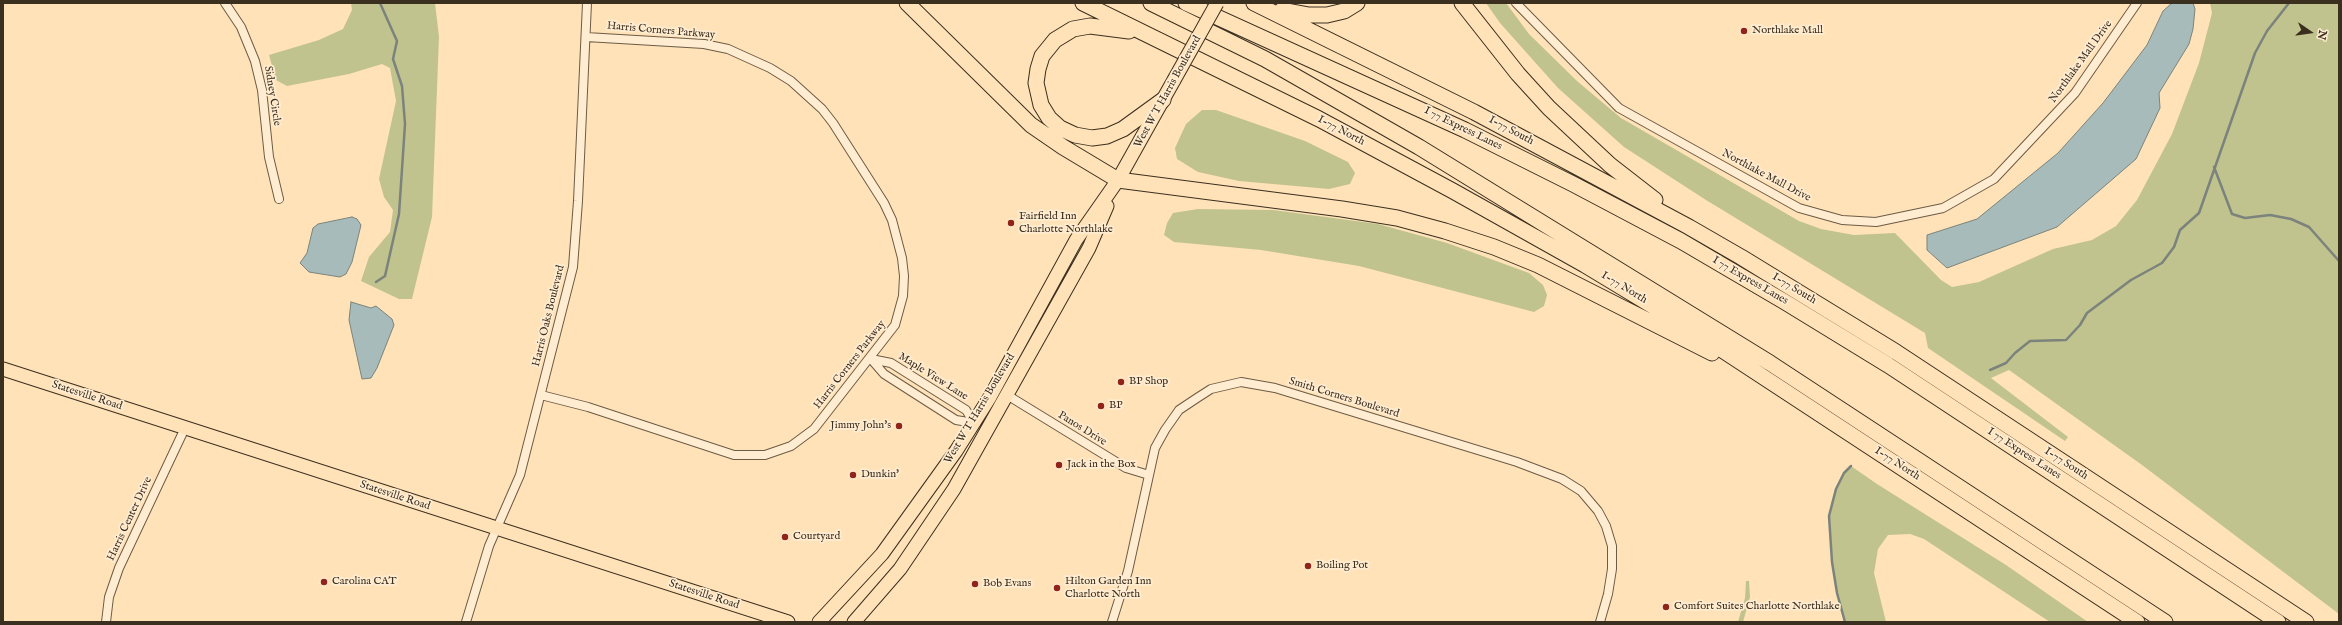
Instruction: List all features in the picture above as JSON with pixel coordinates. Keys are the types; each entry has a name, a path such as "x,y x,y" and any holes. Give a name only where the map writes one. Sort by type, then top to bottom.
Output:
{"highway":[{"path":"907,3 1031,125 1051,140 1118,180 1370,213 1421,224 1472,239 1517,256 1571,280 1788,392"},
{"name":"I-77 North","path":"1083,3 1156,37 1313,116 1519,228 1681,323 2137,622"},
{"path":"1151,3 1224,38 1305,80 1433,156 1770,363 2165,622"},
{"name":"I 77 Express Lanes","path":"1186,3 1485,140 1687,245 1888,365 2278,622"},
{"path":"1255,3 1299,14 1318,16 1336,14 1357,3"},
{"name":"I-77 South","path":"1255,3 1420,84 1689,227 1909,361 2306,622"},
{"path":"1462,3 1518,74 1554,112 1610,165 1689,227"},
{"path":"1156,37 1098,26 1081,27 1066,32 1055,40 1042,56 1037,76 1037,90 1041,105 1054,124 1075,135 1092,138 1107,136 1123,129 1163,100"}],"main road":[{"name":"West W T Harris Boulevard","path":"819,622 863,576 896,535 938,478 974,423 1076,240 1118,180 1217,3"},
{"name":"West W T Harris Boulevard","path":"854,622 900,569 934,521 1007,395 1089,248 1118,180"},
{"name":"Statesville Road","path":"3,369 788,622"}],"street":[{"name":"Sidney Circle","path":"225,3 241,27 255,61 262,90 269,157 279,199"},
{"name":"Harris Oaks Boulevard","path":"466,622 489,546 520,475 575,254 587,3"},
{"name":"Northlake Mall Drive","path":"1516,3 1619,108 1799,208 1842,220 1876,222 1943,208 1994,179 2075,93 2137,3"},
{"name":"Harris Corners Parkway","path":"541,395 588,407 734,455 760,455 779,451 805,438 826,416 871,359 895,325 901,310 904,276 902,258 892,220 884,203 822,109 791,82 770,68 728,49 704,44 586,37"},
{"path":"871,359 884,374 959,422 974,423"},
{"name":"Maple View Lane","path":"871,359 891,363 966,410 974,423"},
{"name":"Smith Corners Boulevard","path":"1112,622 1128,571 1155,448 1179,410 1211,390 1241,382 1275,388 1517,462 1562,479 1581,491 1598,511 1606,526 1612,546 1613,562 1608,594 1600,622"},
{"name":"Panos Drive","path":"1007,395 1126,468 1149,475"},
{"name":"Harris Center Drive","path":"106,622 109,597 119,568 185,428"}],"green space":[{"path":"351,3 435,3 439,37 432,217 412,299 399,299 361,281 369,257 390,232 393,210 384,197 379,179 396,101 390,68 382,64 349,74 287,86 276,80 269,55 319,40 343,29 352,10"},
{"path":"1486,3 1506,3 1529,34 1577,81 1621,118 1799,221 1821,229 1854,235 1895,233 1941,280 1952,287 1979,282 2053,249 2092,240 2116,226 2137,200 2172,134 2199,63 2212,13 2210,3 2339,3 2339,614 2142,465 2009,370 1991,378 2068,437 2065,441 1928,348 1925,333 1706,200 1624,147 1558,88 1500,23"},
{"path":"1202,110 1216,110 1305,141 1348,162 1355,173 1350,184 1329,189 1239,181 1198,172 1177,159 1175,148 1186,124"},
{"path":"1198,209 1273,210 1378,224 1447,243 1529,273 1543,285 1547,295 1544,306 1534,312 1359,266 1261,250 1174,242 1164,235 1167,223 1173,213"},
{"path":"1851,466 2006,565 2088,622 2050,622 1924,539 1910,534 1888,535 1878,549 1874,573 1886,622 1845,622 1837,593 1832,562 1829,516 1836,489 1844,473"},
{"path":"1746,581 1749,581 1750,597 1743,622 1738,622 1745,598"}],"shaded area":[{"path":"2172,3 2193,3 2195,9 2193,29 2189,44 2159,93 2160,108 2136,159 2057,227 1947,268 1927,250 1927,235 1977,219 2058,153 2103,103 2147,45 2163,11"},
{"path":"352,217 357,219 361,225 352,262 346,274 340,277 309,272 300,263 307,253 313,228 318,224"},
{"path":"351,302 371,308 376,306 392,319 394,325 377,368 371,378 362,379 349,320"}],"waterway":[{"path":"376,282 385,276 399,214 405,124 402,86 393,59 397,41 380,3"},
{"path":"1990,370 2006,363 2015,353 2030,341 2066,340 2080,325 2087,313 2131,280 2162,263 2174,247 2180,230 2199,213 2255,53 2267,31 2289,3"},
{"path":"2214,167 2232,214 2245,218 2270,215 2291,219 2309,227 2339,261"},
{"path":"1845,622 1837,593 1832,562 1829,516 1836,489 1844,473 1851,466"}],"place":[{"name":"Northlake Mall","path":"1744,31"},
{"name":"Fairfield Inn Charlotte Northlake","path":"1011,223"},
{"name":"BP Shop","path":"1121,382"},
{"name":"BP","path":"1101,406"},
{"name":"Jimmy John's","path":"899,426"},
{"name":"Jack in the Box","path":"1059,465"},
{"name":"Dunkin'","path":"853,475"},
{"name":"Courtyard","path":"785,537"},
{"name":"Boiling Pot","path":"1308,566"},
{"name":"Carolina CAT","path":"324,582"},
{"name":"Bob Evans","path":"975,584"},
{"name":"Hilton Garden Inn Charlotte North","path":"1057,588"},
{"name":"Comfort Suites Charlotte Northlake","path":"1666,607"}]}
